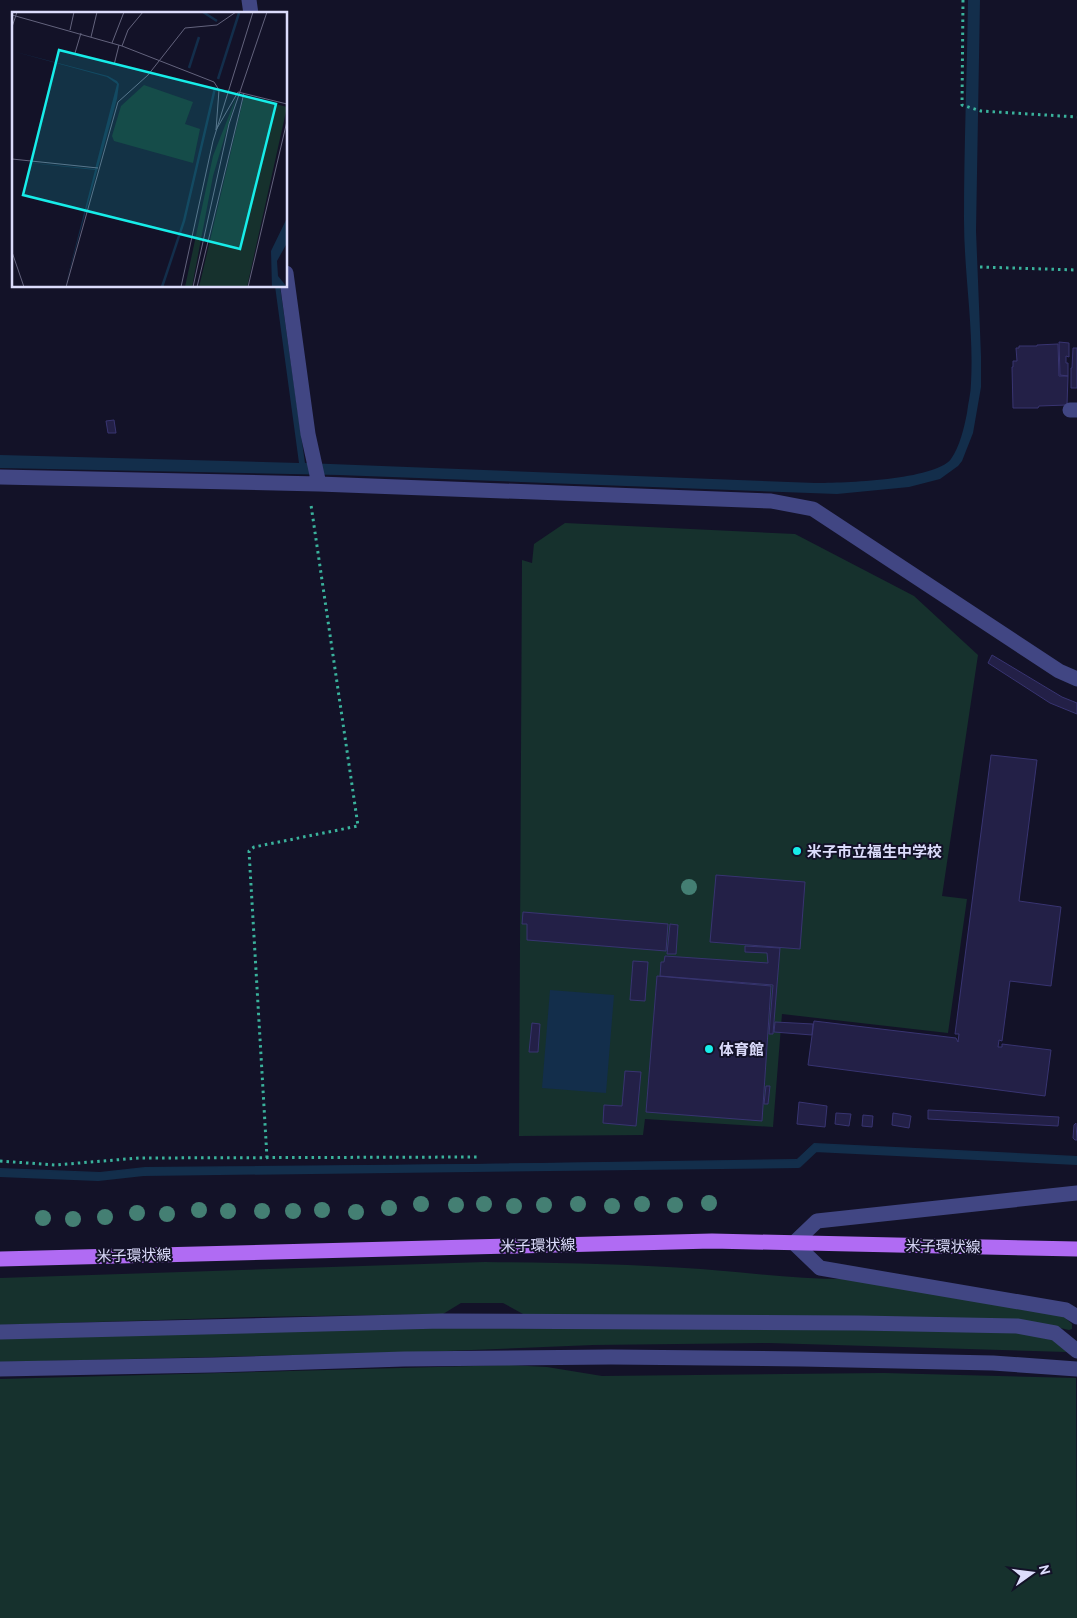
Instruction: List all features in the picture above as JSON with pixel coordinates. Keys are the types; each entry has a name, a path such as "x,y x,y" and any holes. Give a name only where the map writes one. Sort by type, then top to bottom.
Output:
{"main road":[{"name":"米子環状線","path":"0,1259 712,1241 1077,1250"}],"street":[{"path":"288,287 313,458 314,484"},
{"path":"0,477 314,484 771,501 813,509 1058,671 1077,678"},
{"path":"1077,1193 817,1221 794,1243 820,1268 1066,1310 1077,1317"},
{"path":"0,1332 442,1321 869,1323 1017,1326 1055,1333 1077,1351"},
{"path":"0,1370 404,1359 610,1357 840,1360 993,1364 1077,1369"}],"path":[{"path":"963,0 962,105 981,111 1077,117"},
{"path":"980,267 1077,270"},
{"path":"267,1158 249,851 254,847 358,826 314,484"},
{"path":"0,1161 55,1165 139,1158 478,1157"}],"green space":[{"path":"565,523 795,534 914,596 978,655 942,896 967,899 948,1033 782,1014 773,1127 645,1119 643,1135 519,1136 522,560 532,563 534,544"},
{"path":"485,1262 647,1266 791,1277 845,1279 1063,1316 1072,1324 1072,1329 1043,1324 523,1314 503,1303 461,1303 443,1314 255,1317 0,1325 0,1278"},
{"path":"426,1328 976,1330 1024,1333 1053,1340 1067,1352 769,1343 593,1345 422,1352 0,1362 0,1338"},
{"path":"510,1365 547,1367 602,1376 884,1373 1076,1378 1077,1618 0,1618 0,1379"}],"water":[{"path":"968,0 980,0 976,231 981,387 973,433 962,461 940,479 909,487 837,494 339,475 0,468 0,455 299,463 275,288 280,288 305,463 815,483 888,479 927,472 942,466 954,454 963,431 971,387 972,362 964,220"},
{"path":"550,990 614,995 606,1093 542,1088"},
{"path":"814,1143 1077,1156 1077,1159 814,1146 798,1162 145,1170 98,1174 0,1170 0,1168 100,1172 145,1167 797,1159"}],"building":[{"path":"1059,342 1069,343 1069,357 1066,356 1068,376 1060,375"},
{"path":"1058,344 1059,376 1068,376 1067,405 1013,408 1012,367 1013,361 1017,361 1016,348 1019,348 1019,346"},
{"path":"1073,348 1077,348 1077,388 1071,388"},
{"path":"114,420 116,433 108,433 106,421"},
{"path":"992,655 1062,697 1077,703 1077,714 1050,703 988,663"},
{"path":"991,755 1037,760 1019,901 1061,907 1051,986 1010,981 1002,1041 999,1040 998,1047 1002,1047 1002,1044 1051,1050 1045,1096 808,1065 814,1021 956,1038 958,1042 959,1034 955,1034"},
{"path":"716,875 805,882 800,949 710,942"},
{"path":"523,912 668,924 666,951 527,940 527,924 522,924"},
{"path":"670,924 678,925 676,954 667,954"},
{"path":"745,946 780,948 773,1034 769,1034 773,985 660,976 661,962 664,962 665,956 768,963 767,953 745,952"},
{"path":"633,961 648,962 645,1001 630,1000"},
{"name":"体育館","path":"657,976 771,986 762,1121 646,1112"},
{"path":"775,1022 813,1024 812,1035 774,1032"},
{"path":"532,1023 540,1024 538,1052 529,1052"},
{"path":"625,1071 641,1072 636,1126 603,1123 604,1105 622,1106"},
{"path":"766,1086 770,1086 768,1104 764,1104"},
{"path":"799,1102 827,1106 825,1127 797,1124"},
{"path":"928,1110 1059,1117 1058,1126 928,1119"},
{"path":"836,1113 851,1114 849,1126 835,1124"},
{"path":"893,1113 911,1116 909,1128 892,1125"},
{"path":"863,1115 873,1116 872,1127 862,1126"},
{"path":"1076,1123 1077,1140 1075,1140 1073,1138 1074,1125"}],"waterway":[{"path":"0,1173 98,1177 143,1172 798,1164 815,1148 1077,1161"}],"place":[{"name":"米子市立福生中学校","path":"797,851"},
{"name":"体育館","path":"709,1049"}]}
